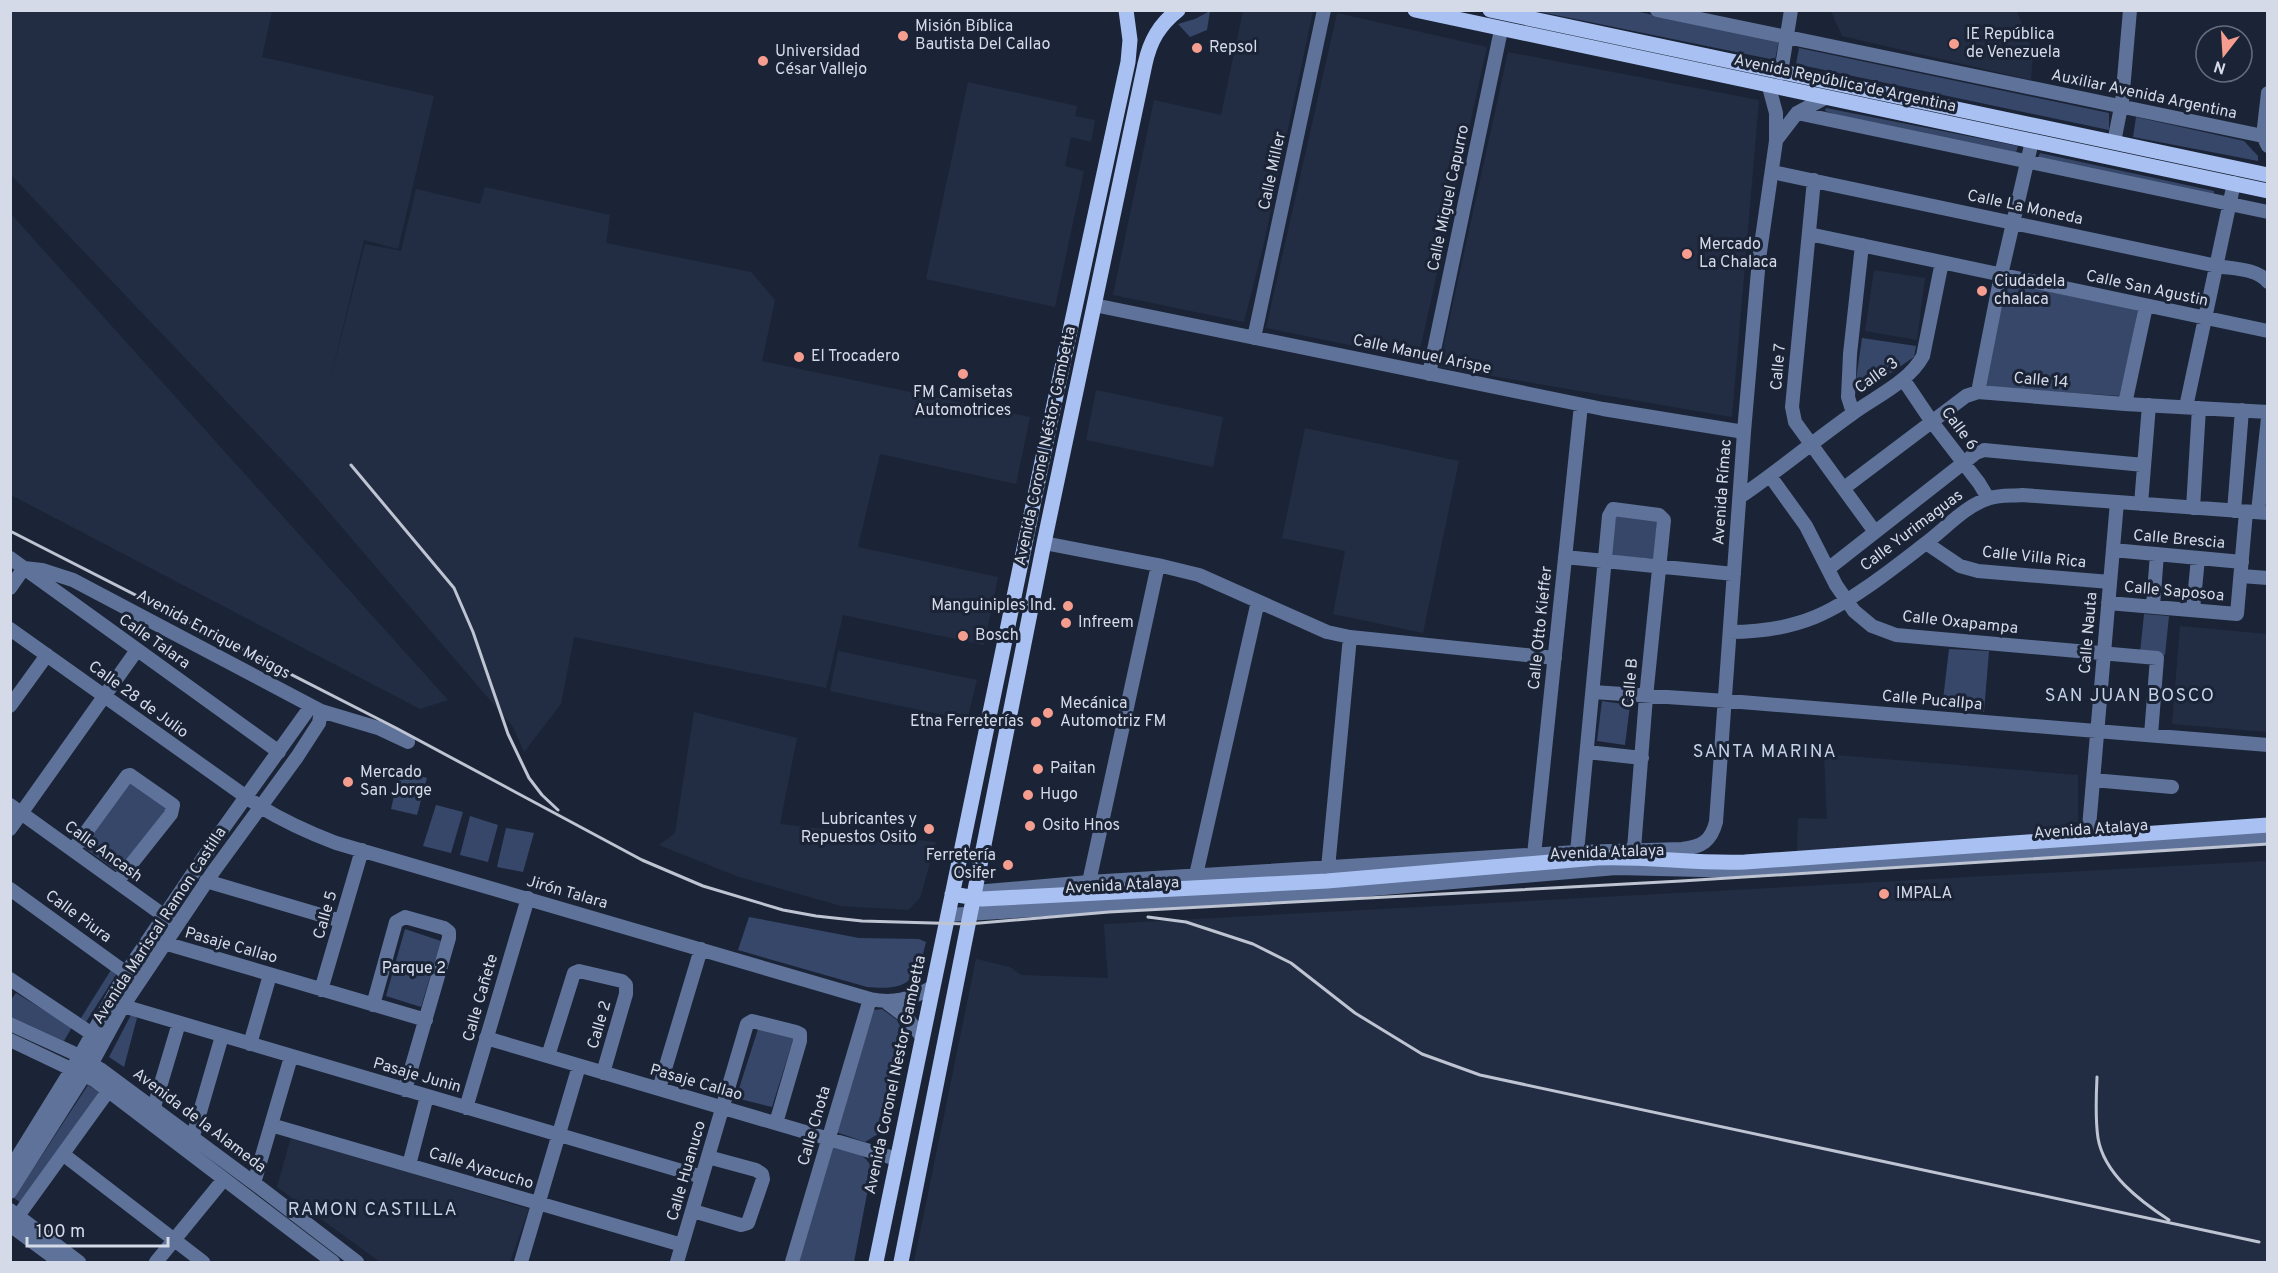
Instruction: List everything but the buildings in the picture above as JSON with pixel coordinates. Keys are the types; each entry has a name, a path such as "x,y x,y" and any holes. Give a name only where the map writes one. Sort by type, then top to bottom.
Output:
{"main road":[{"name":"Avenida Coronel Néstor Gambetta","path":"952,894 1128,62 1130,40 1125,10"},
{"path":"1158,10 1167,10"},
{"name":"Avenida Coronel Néstor Gambetta","path":"973,901 1044,543 1148,50 1158,31 1178,10"},
{"name":"Avenida República de Argentina","path":"1415,10 1823,99 2268,191"},
{"name":"Avenida República de Argentina","path":"1490,10 2268,175"},
{"name":"Avenida Atalaya","path":"952,894 973,901 1327,881 1597,858 1635,857 1723,863 2268,825"},
{"name":"Avenida Coronel Nestor Gambetta","path":"876,1263 952,894"},
{"path":"901,1263 973,901"}],"street":[{"name":"Calle Miller","path":"1254,338 1324,10"},
{"name":"Auxiliar Avenida Argentina","path":"1657,10 1710,16 1787,38 2121,107 2265,141"},
{"path":"1781,73 1791,10"},
{"path":"2114,142 2121,107 2130,10"},
{"name":"Calle Miguel Capurro","path":"1429,374 1501,30"},
{"name":"Avenida Rímac","path":"1705,843 1713,834 1716,822 1759,259 1776,141 1776,113 1769,87"},
{"path":"2265,141 2268,93"},
{"name":"Avenida Rímac","path":"1776,141 1781,131 1797,113 1823,99"},
{"path":"1797,113 2268,213"},
{"path":"1844,488 1966,396 1978,392 2001,275 2032,141"},
{"name":"Calle La Moneda","path":"1772,172 2257,274 2268,282"},
{"name":"Calle 7","path":"1814,180 1792,407 1795,422 1875,532"},
{"path":"2193,507 2192,408 2206,317 2234,183"},
{"name":"Calle San Agustin","path":"1809,234 2268,331"},
{"path":"1853,413 1848,397 1849,376 1862,245"},
{"name":"Calle 3","path":"1770,476 1853,413 1903,379 1920,363 1942,262"},
{"name":"Calle Manuel Arispe","path":"1094,305 1581,405 1744,432"},
{"path":"2125,404 2146,306"},
{"name":"Calle 6","path":"1903,379 1988,498"},
{"name":"Calle 14","path":"1978,392 2125,404 2268,412"},
{"name":"Calle Otto Kieffer","path":"1534,855 1581,405"},
{"path":"2141,504 2149,405"},
{"path":"2242,410 2252,512"},
{"path":"2241,569 2268,418"},
{"path":"1828,569 1965,464 1976,453 1984,450 2144,465"},
{"path":"1740,497 1770,476"},
{"name":"Calle Oxapampa","path":"1770,476 1816,542 1846,600 1863,620 1896,634 2157,658 2151,735"},
{"name":"Calle Yurimaguas","path":"1730,632 1748,632 1790,625 1817,616 1846,600 1926,543 1975,504 1988,498 2022,495 2252,512"},
{"name":"Calle Nauta","path":"2088,839 2117,502"},
{"name":"Calle B","path":"1605,561 1609,516 1613,509 1659,515 1664,520 1646,697 1634,849"},
{"path":"1044,543 1158,564 1198,574 1327,632 1350,637 1555,658"},
{"name":"Calle Villa Rica","path":"1926,543 1960,566 1978,571 2110,582"},
{"name":"Calle Brescia","path":"2113,550 2198,558 2268,578"},
{"path":"2153,606 2157,554"},
{"path":"1565,557 1734,574"},
{"name":"Calle Talara","path":"10,558 279,752"},
{"path":"2193,610 2198,558"},
{"path":"1577,852 1605,561"},
{"path":"1089,882 1158,564"},
{"path":"10,588 24,568"},
{"name":"Avenida Enrique Meiggs","path":"24,568 42,570 73,580 316,709 378,728 408,742"},
{"name":"Calle Saposoa","path":"2108,603 2237,614 2241,569"},
{"path":"1196,875 1258,601"},
{"name":"Calle 28 de Julio","path":"10,629 246,797"},
{"path":"1328,868 1350,637"},
{"path":"10,828 16,809 137,650"},
{"path":"10,706 47,655"},
{"name":"Calle Pucallpa","path":"1593,692 2268,745"},
{"name":"Avenida Mariscal Ramon Castilla","path":"10,1192 98,1038 126,973 246,797 279,752 316,709"},
{"name":"Avenida Mariscal Ramon Castilla","path":"98,1038 123,1006 259,806 297,757 319,723 316,709"},
{"path":"1587,752 1642,758"},
{"path":"73,850 127,776 130,775 173,805 171,814 117,882"},
{"path":"2093,780 2172,787"},
{"name":"Jirón Talara","path":"246,797 290,825 336,843 870,999 886,1002 910,998 933,987"},
{"name":"Calle Ancash","path":"16,809 177,925"},
{"name":"Avenida Atalaya","path":"973,901 1326,893 1616,868 1745,872 2268,836"},
{"name":"Avenida Atalaya","path":"948,915 973,901 1089,882 1577,852 1682,849 1695,848 1705,843"},
{"name":"Calle 5","path":"321,990 362,850"},
{"path":"206,881 341,921"},
{"name":"Calle Piura","path":"10,889 126,973"},
{"name":"Calle Cañete","path":"466,1108 528,898"},
{"path":"373,1005 396,922 405,916 444,928 449,932 405,1090"},
{"name":"Pasaje Callao","path":"164,944 426,1020"},
{"path":"659,1089 701,949"},
{"name":"Calle 2","path":"548,1056 574,973 579,971 622,981 626,986 626,994 603,1073"},
{"path":"250,1044 270,975"},
{"path":"10,979 98,1038"},
{"name":"Calle Chota","path":"792,1263 870,999"},
{"name":"Jirón Talara","path":"886,1002 906,1017 922,1037"},
{"name":"Pasaje Junin","path":"123,1006 702,1177"},
{"name":"Calle Huanuco","path":"677,1263 747,1024 757,1020 800,1034 800,1041 776,1124"},
{"path":"154,1107 179,1023"},
{"name":"Avenida de la Alameda","path":"10,1024 154,1107 254,1183 337,1259"},
{"path":"192,1136 222,1036"},
{"name":"Pasaje Callao","path":"486,1038 897,1159"},
{"name":"Avenida de la Alameda","path":"10,1040 82,1065 109,1090 224,1179 337,1259 357,1263"},
{"path":"254,1183 291,1057"},
{"name":"Avenida Mariscal Ramon Castilla","path":"10,1169 82,1065"},
{"path":"521,1263 579,1066"},
{"path":"13,1217 64,1155 109,1090"},
{"path":"409,1165 427,1096"},
{"name":"Calle Ayacucho","path":"271,1125 682,1245"},
{"path":"64,1155 203,1263"},
{"path":"693,1211 741,1225 748,1223 763,1179 762,1173 756,1170 708,1157"},
{"path":"156,1263 224,1179"},
{"path":"13,1217 60,1263"},
{"path":"13,1217 80,1263"}],"shaded area":[{"path":"11,10 272,11 262,57 434,96 398,249 364,240 330,381 365,244 401,251 416,189 480,204 485,187 610,215 606,243 751,272 775,300 762,361 1030,417 1016,484 880,454 858,547 998,577 984,645 843,615 826,688 574,637 561,704 524,752 513,727 304,483 11,175"},
{"path":"1243,11 1313,11 1264,243 1244,322 1113,295 1154,100 1221,115"},
{"name":"IE República de Venezuela","path":"1831,11 2017,11 2033,53 2031,80 1842,36"},
{"path":"1337,13 1487,47 1418,359 1266,328"},
{"path":"1508,52 1759,100 1732,417 1439,367"},
{"path":"968,82 1077,106 1075,116 1095,120 1091,142 1071,137 1065,166 1084,171 1055,307 926,279"},
{"path":"11,214 448,700 420,709 11,495"},
{"path":"1874,270 1925,278 1917,340 1865,331"},
{"path":"1096,390 1223,417 1213,467 1086,440"},
{"path":"1305,428 1459,461 1423,633 1333,614 1345,551 1282,538"},
{"path":"2180,626 2267,634 2267,732 2172,724"},
{"path":"838,651 977,680 967,720 830,691"},
{"path":"694,712 797,738 780,824 936,842 920,898 908,910 841,906 739,877 659,845 675,833"},
{"path":"1824,754 2078,775 2078,822 2066,823 2062,834 1797,852 1798,818 1827,819"},
{"path":"2267,861 2267,1262 914,1262 976,959 1010,967 1021,975 1108,978 1104,924"},
{"path":"291,1137 529,1209 510,1262 380,1262 277,1187"}],"green space":[{"path":"1210,11 1207,30 1190,37 1178,24 1195,19"},
{"path":"1536,11 1634,11 1779,40 1775,60"},
{"path":"1799,48 2109,113 2109,130 1796,64"},
{"path":"1826,108 2018,146 2015,156 1869,125 1825,111"},
{"path":"2136,117 2244,141 2258,156 2258,161 2133,137"},
{"path":"2040,153 2214,191 2214,198 2037,160"},
{"path":"2008,283 2138,309 2121,396 1981,387"},
{"path":"1862,338 1916,346 1914,357 1860,394 1855,387"},
{"path":"1612,516 1657,520 1654,559 1609,555"},
{"path":"2144,614 2169,616 2165,655 2140,653"},
{"path":"1949,649 1989,651 1984,712 1942,708"},
{"path":"1602,701 1630,705 1625,745 1597,741"},
{"path":"400,771 427,778 417,815 391,809"},
{"path":"129,781 167,808 119,873 82,846"},
{"path":"436,805 463,812 451,853 423,846"},
{"path":"470,816 498,825 488,862 460,855"},
{"path":"506,828 534,833 523,872 497,867"},
{"path":"749,917 859,938 919,939 926,942 919,966 909,981 892,987 867,987 738,950"},
{"name":"Parque 2","path":"405,929 441,941 421,1007 386,996"},
{"path":"111,970 116,975 86,1022 81,1018"},
{"path":"16,993 72,1027 64,1041 11,1017 10,1001"},
{"path":"882,1009 897,1020 900,1026 878,1134 865,1142 836,1132 874,1010"},
{"path":"131,1015 137,1018 124,1067 109,1057"},
{"path":"759,1026 794,1037 772,1107 736,1098"},
{"path":"88,1085 101,1094 21,1203 14,1198"},
{"path":"832,1146 860,1155 869,1162 872,1168 854,1262 796,1262"}],"railway":[{"path":"351,465 454,588 473,632 508,734 529,778 558,810"},
{"path":"10,531 396,728 642,860 703,886 783,910 816,916 862,921 968,924 1109,912 1681,881 2268,844"},
{"path":"1148,917 1186,922 1253,944 1291,963 1355,1013 1422,1054 1480,1075 2259,1242"},
{"path":"2097,1077 2098,1138 2108,1163 2115,1175 2135,1195 2169,1220"}],"place":[{"name":"Misión Bíblica Bautista Del Callao","path":"903,36"},
{"name":"IE República de Venezuela","path":"1954,44"},
{"name":"Repsol","path":"1197,48"},
{"name":"Universidad César Vallejo","path":"763,61"},
{"name":"Mercado La Chalaca","path":"1687,254"},
{"name":"Ciudadela chalaca","path":"1982,291"},
{"name":"El Trocadero","path":"799,357"},
{"name":"FM Camisetas Automotrices","path":"963,374"},
{"name":"Manguiniples Ind.","path":"1068,606"},
{"name":"Infreem","path":"1066,623"},
{"name":"Bosch","path":"963,636"},
{"name":"Mecánica Automotriz FM","path":"1048,713"},
{"name":"Etna Ferreterías","path":"1036,722"},
{"name":"Paitan","path":"1038,769"},
{"name":"Mercado San Jorge","path":"348,782"},
{"name":"Hugo","path":"1028,795"},
{"name":"Osito Hnos","path":"1030,826"},
{"name":"Lubricantes y Repuestos Osito","path":"929,829"},
{"name":"Ferretería Osifer","path":"1008,865"},
{"name":"IMPALA","path":"1884,894"}],"district":[{"name":"SAN JUAN BOSCO","path":"2130,696"},
{"name":"SANTA MARINA","path":"1765,752"},
{"name":"RAMON CASTILLA","path":"373,1210"}]}
